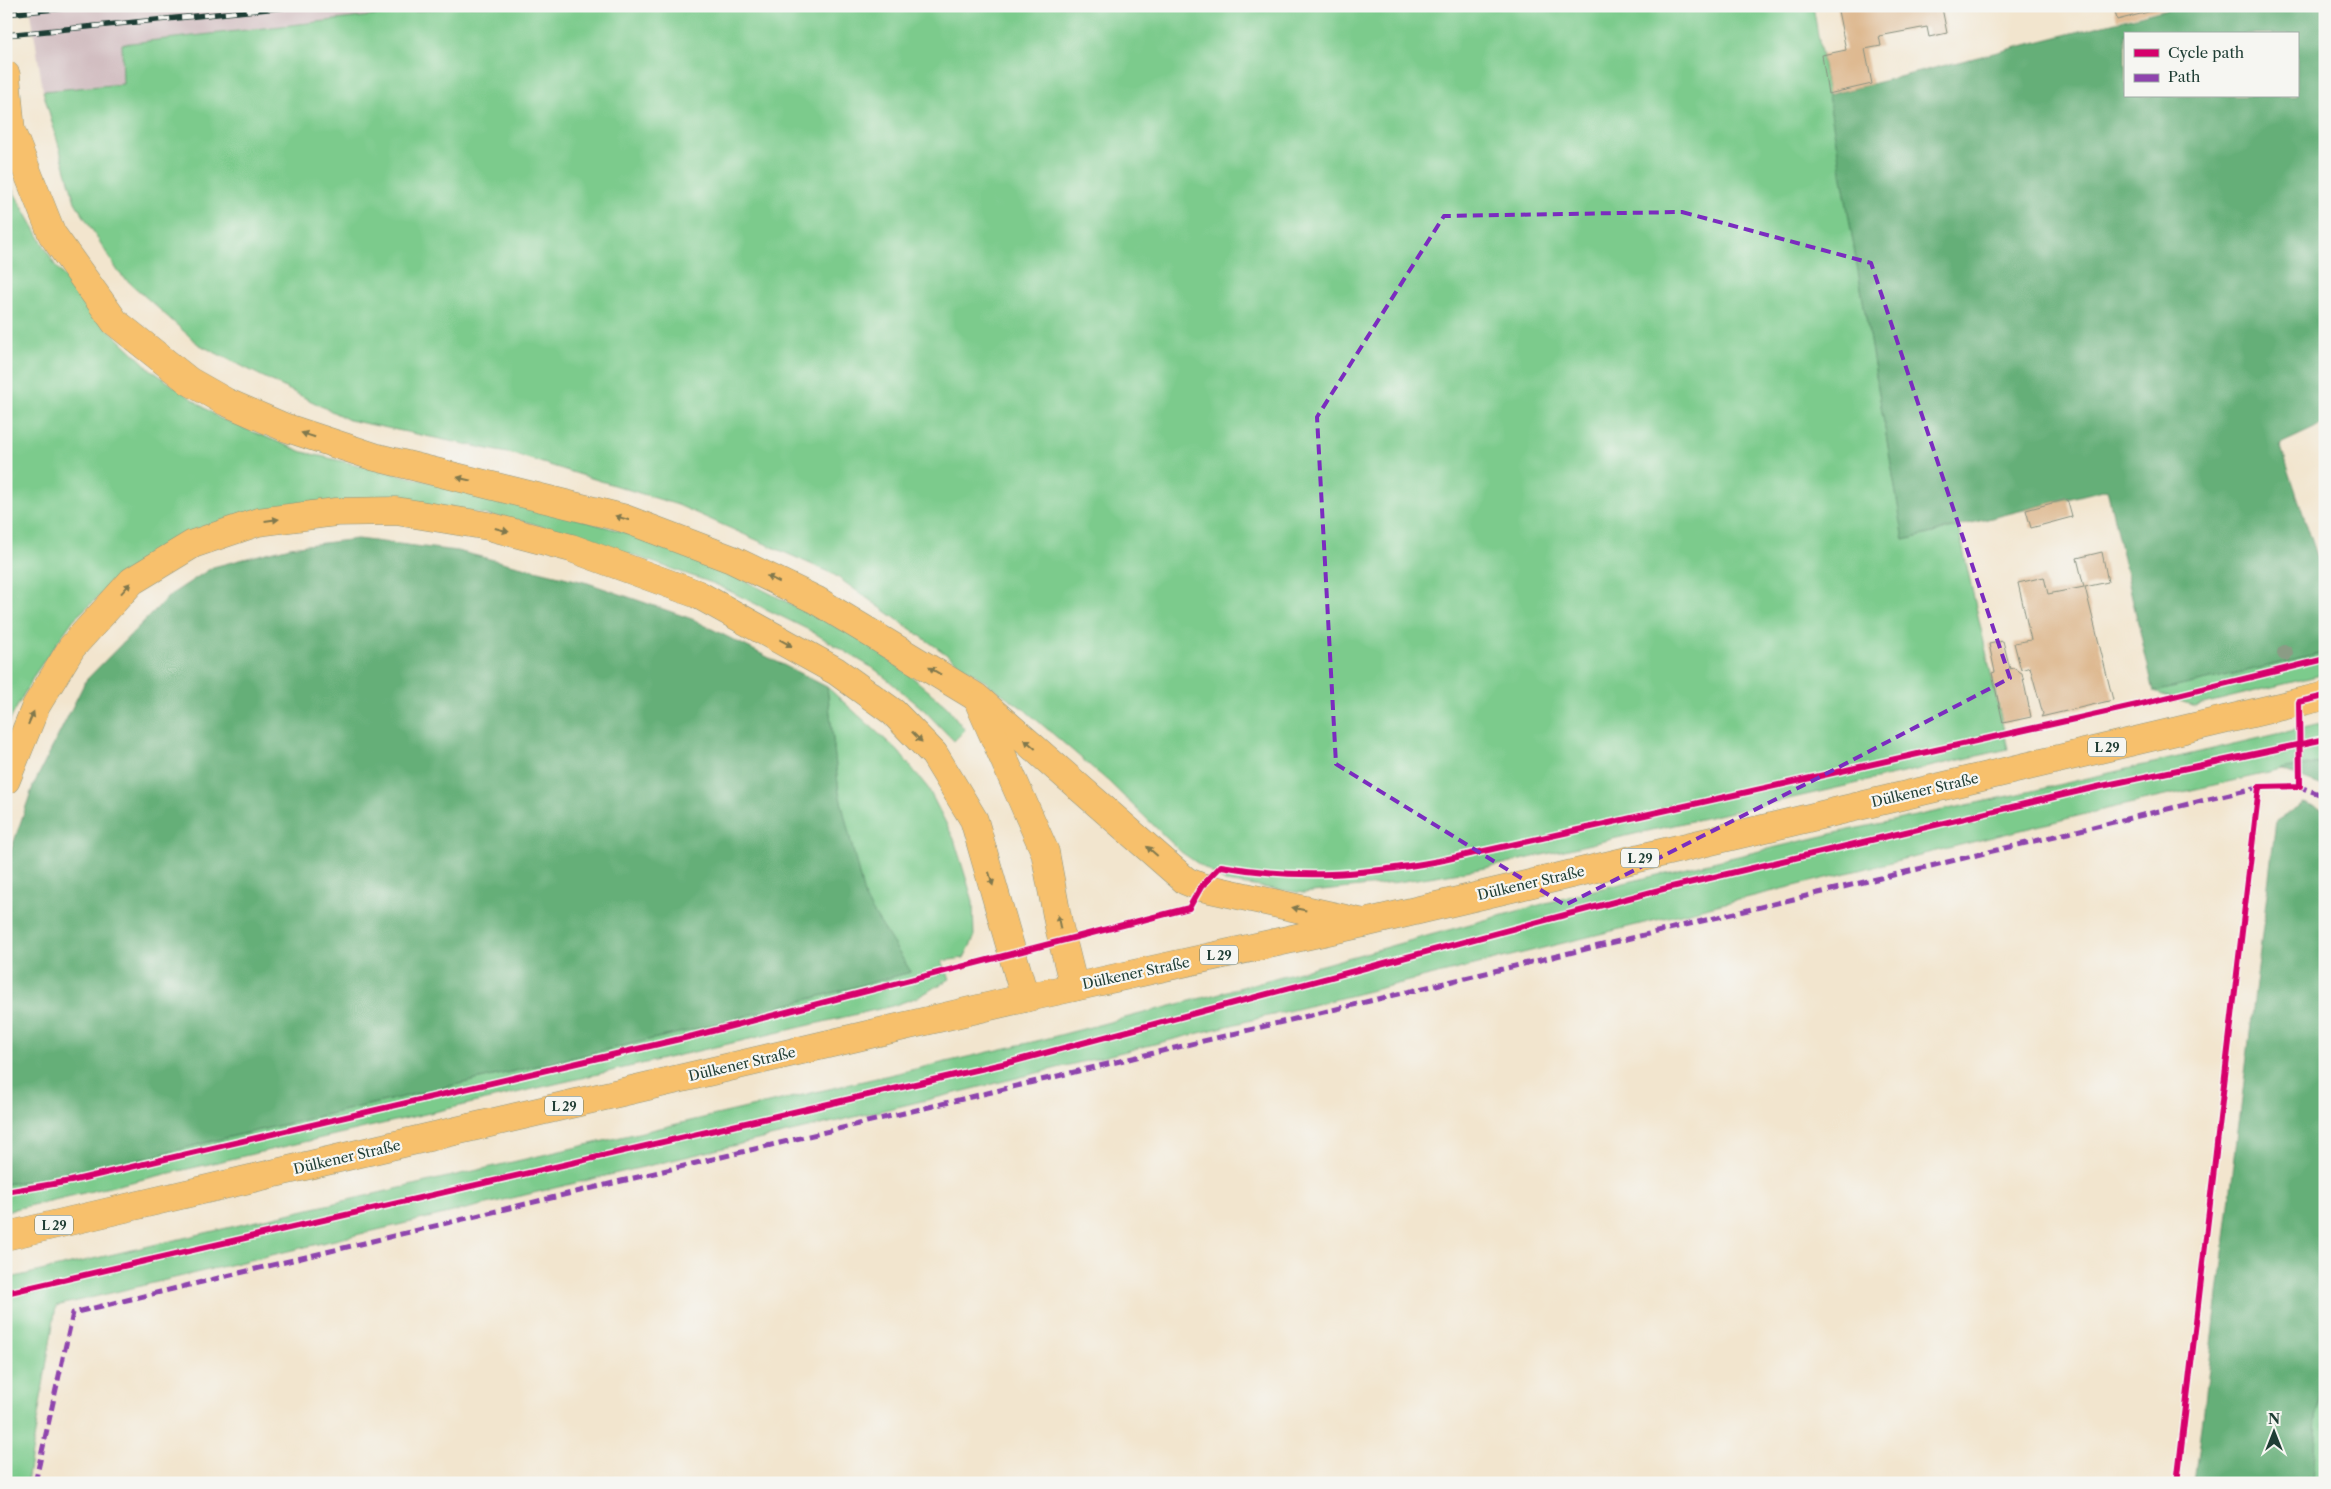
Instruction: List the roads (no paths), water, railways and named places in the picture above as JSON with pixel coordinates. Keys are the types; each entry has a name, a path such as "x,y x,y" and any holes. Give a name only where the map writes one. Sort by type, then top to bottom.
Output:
{"main road":[{"path":"6,75 11,132 52,234 115,322 189,381 226,402 284,427 375,457 623,518 730,558 816,600 976,697 1186,881 1201,887 1364,923"},
{"path":"6,780 36,706 72,647 132,581 193,544 258,522 336,512 396,511 488,526 571,548 697,594 836,671 893,712 934,754 974,820 1025,998"},
{"name":"Dülkener Straße","path":"6,1236 1025,998 1364,923 2325,696"},
{"path":"976,697 1045,852 1059,926 1074,987"}],"railway":[{"path":"6,14 84,6"},
{"path":"6,35 297,6"}]}
